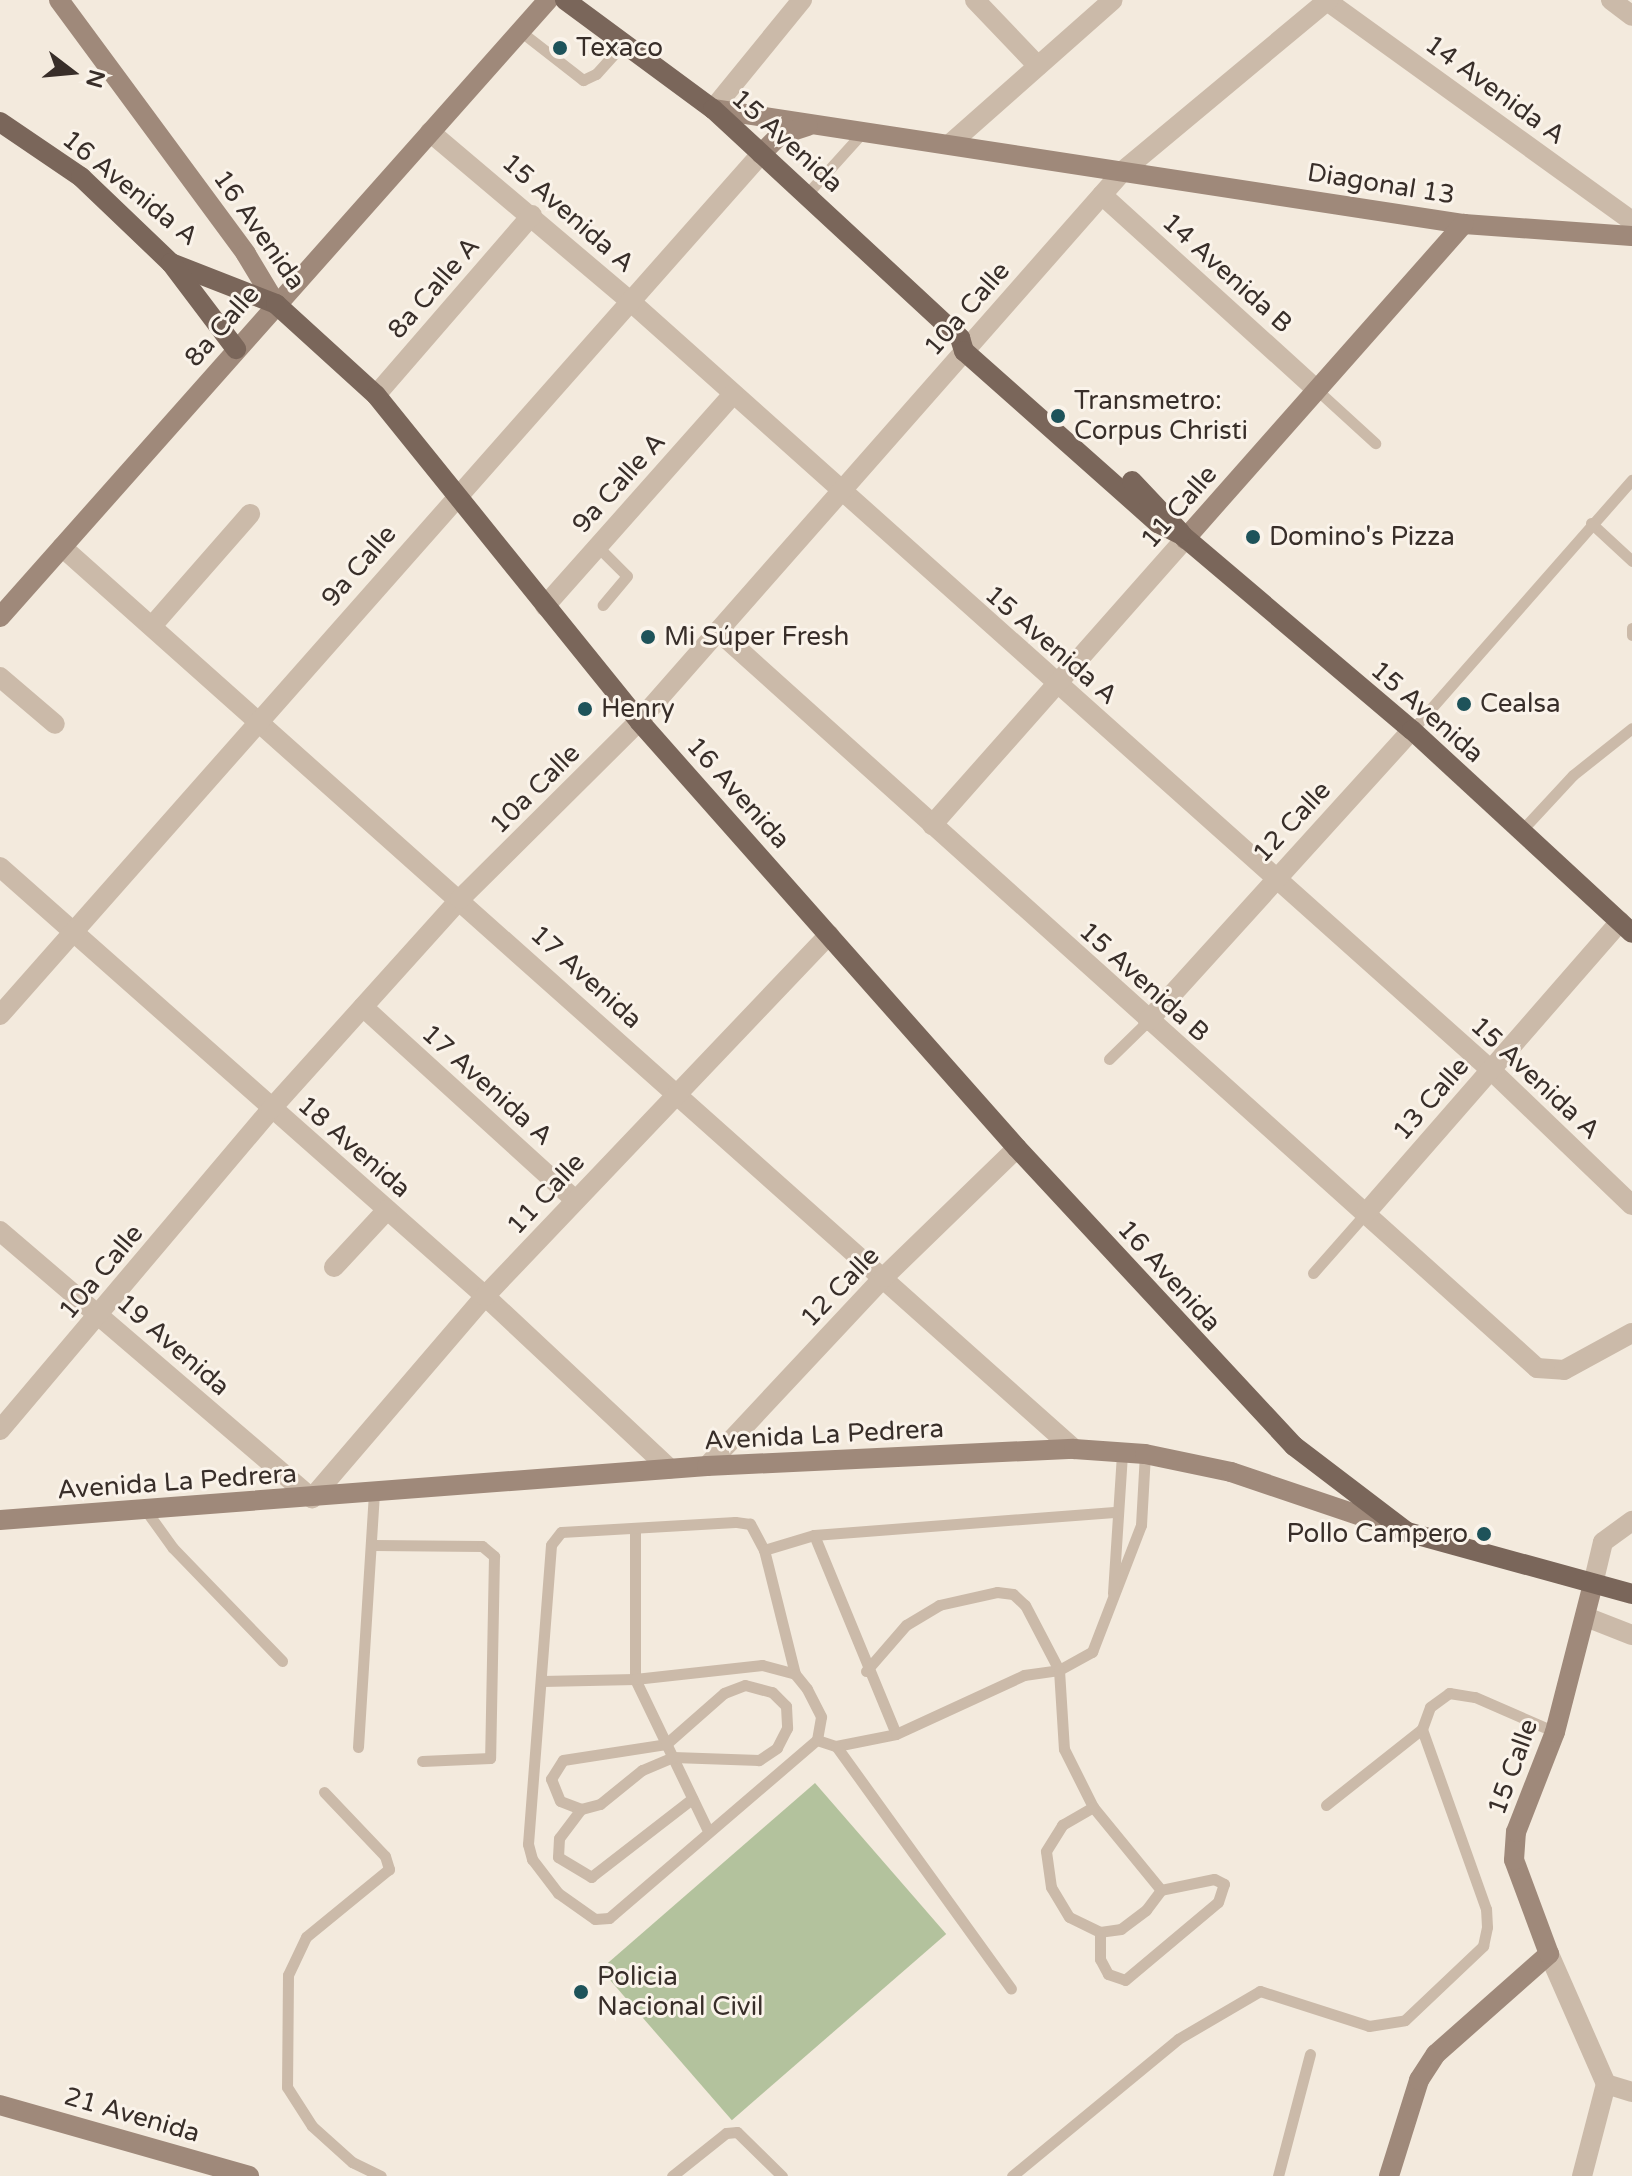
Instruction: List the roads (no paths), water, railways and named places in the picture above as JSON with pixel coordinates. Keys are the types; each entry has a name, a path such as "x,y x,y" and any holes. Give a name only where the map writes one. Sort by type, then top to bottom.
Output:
{"main road":[{"name":"15 Avenida","path":"565,0 713,109 1158,523 1184,538 1412,730 1626,928"},
{"name":"16 Avenida A","path":"1,125 81,177 171,263 276,304"},
{"path":"171,263 236,349"},
{"name":"16 Avenida","path":"276,304 376,395 639,721 1017,1148 1259,1414 1328,1474 1407,1532"},
{"name":"Avenida La Pedrera","path":"1407,1532 1632,1594"}],"street":[{"name":"16 Avenida","path":"59,0 246,254 276,304"},
{"name":"8a Calle","path":"0,617 548,0"},
{"path":"713,109 802,0"},
{"path":"975,0 1038,66"},
{"path":"950,144 1113,0"},
{"name":"10a Calle","path":"0,1430 271,1109 460,899 639,721 966,343 1124,170 1328,0"},
{"name":"14 Avenida A","path":"1328,0 1632,221"},
{"path":"1611,0 1632,16"},
{"name":"Diagonal 13","path":"713,109 1464,224 1632,236"},
{"path":"761,154 780,135 820,125"},
{"name":"15 Avenida A","path":"430,132 532,215 964,604 1058,683 1491,1070 1632,1205"},
{"name":"9a Calle","path":"0,1015 456,494 761,154"},
{"name":"14 Avenida B","path":"1102,195 1317,390"},
{"name":"8a Calle A","path":"376,395 532,215"},
{"name":"11 Calle","path":"932,825 1464,224"},
{"name":"9a Calle A","path":"545,606 733,394"},
{"path":"152,626 250,514"},
{"name":"17 Avenida","path":"62,547 1074,1449"},
{"name":"15 Avenida B","path":"718,631 1537,1368 1564,1370 1632,1333"},
{"path":"0,677 55,724"},
{"name":"12 Calle","path":"1148,1021 1412,730"},
{"name":"18 Avenida","path":"0,867 485,1296 670,1469"},
{"name":"13 Calle","path":"1365,1214 1491,1070 1626,928"},
{"name":"11 Calle","path":"312,1498 485,1296 676,1092 829,935"},
{"name":"17 Avenida A","path":"363,1007 575,1200"},
{"name":"12 Calle","path":"707,1466 884,1277 1017,1148"},
{"path":"334,1267 387,1210"},
{"name":"19 Avenida","path":"0,1231 312,1498"},
{"name":"Avenida La Pedrera","path":"0,1520 147,1512 707,1466 1074,1449 1145,1454 1231,1472 1407,1532"},
{"name":"15 Calle","path":"1606,2084 1549,1954 1514,1860 1516,1832 1555,1732 1603,1542 1632,1521"},
{"path":"1586,1617 1632,1635"},
{"path":"1389,2176 1419,2080 1436,2054 1549,1954"},
{"path":"1582,2176 1606,2084 1632,2092"},
{"name":"21 Avenida","path":"0,2105 249,2176"}],"lane":[{"path":"520,31 569,74 583,80 596,74 624,43"},
{"path":"807,194 864,131"},
{"path":"1317,390 1375,443"},
{"path":"1412,730 1632,480"},
{"path":"1591,523 1632,561"},
{"path":"597,546 627,576 603,605"},
{"path":"1632,628 1632,635"},
{"path":"1521,831 1573,775 1632,728"},
{"path":"1109,1059 1148,1021"},
{"name":"13 Calle","path":"1313,1273 1365,1214"},
{"path":"1113,1593 1114,1512 1122,1453"},
{"path":"817,1740 836,1746 896,1734 1024,1675 1059,1670 1092,1652 1141,1525 1145,1454"},
{"path":"358,1747 374,1545 374,1493"},
{"path":"147,1512 173,1548 282,1661"},
{"path":"764,1550 814,1535 1114,1512"},
{"path":"750,1524 764,1550 795,1674 821,1717 817,1740 609,1918 595,1919 558,1893 532,1859 528,1844 551,1545 561,1532 750,1524"},
{"path":"635,1528 635,1679 708,1831"},
{"path":"814,1535 866,1671 896,1734"},
{"path":"374,1545 482,1546 491,1548 494,1556 490,1758 422,1761"},
{"path":"866,1671 917,1618 939,1605 997,1592 1013,1594 1025,1605 1059,1670 1064,1749 1093,1807 1161,1890"},
{"path":"542,1681 635,1679 762,1665 795,1674"},
{"path":"745,1685 772,1692 786,1706 787,1728 777,1748 759,1760 673,1757 642,1770 600,1804 581,1809 560,1801 551,1779 563,1760 666,1744 724,1693 745,1685"},
{"path":"1326,1805 1422,1729 1430,1707 1449,1693 1475,1697 1555,1732"},
{"path":"1012,2176 1178,2039 1260,1991 1369,2026 1388,2026 1405,2020 1483,1946 1486,1909 1422,1729"},
{"path":"836,1746 1011,1989"},
{"path":"324,1792 385,1856 389,1869 306,1937 288,1975 287,2087 312,2126 352,2162 381,2176"},
{"path":"581,1809 559,1838 558,1857 591,1877 692,1799"},
{"path":"1093,1807 1062,1825 1046,1851 1051,1887 1069,1917 1100,1932 1121,1929 1146,1910 1161,1890 1214,1879 1224,1884 1218,1902 1125,1980 1108,1974 1100,1959 1100,1932"},
{"path":"1278,2176 1310,2054"},
{"path":"672,2176 726,2133 737,2132 782,2176"}],"place":[{"name":"Texaco","path":"560,48"},
{"name":"Transmetro: Corpus Christi","path":"1058,416"},
{"name":"Domino's Pizza","path":"1253,537"},
{"name":"Mi Súper Fresh","path":"648,637"},
{"name":"Cealsa","path":"1464,704"},
{"name":"Henry","path":"585,709"},
{"name":"Pollo Campero","path":"1484,1534"},
{"name":"Policia Nacional Civil","path":"581,1992"}]}
